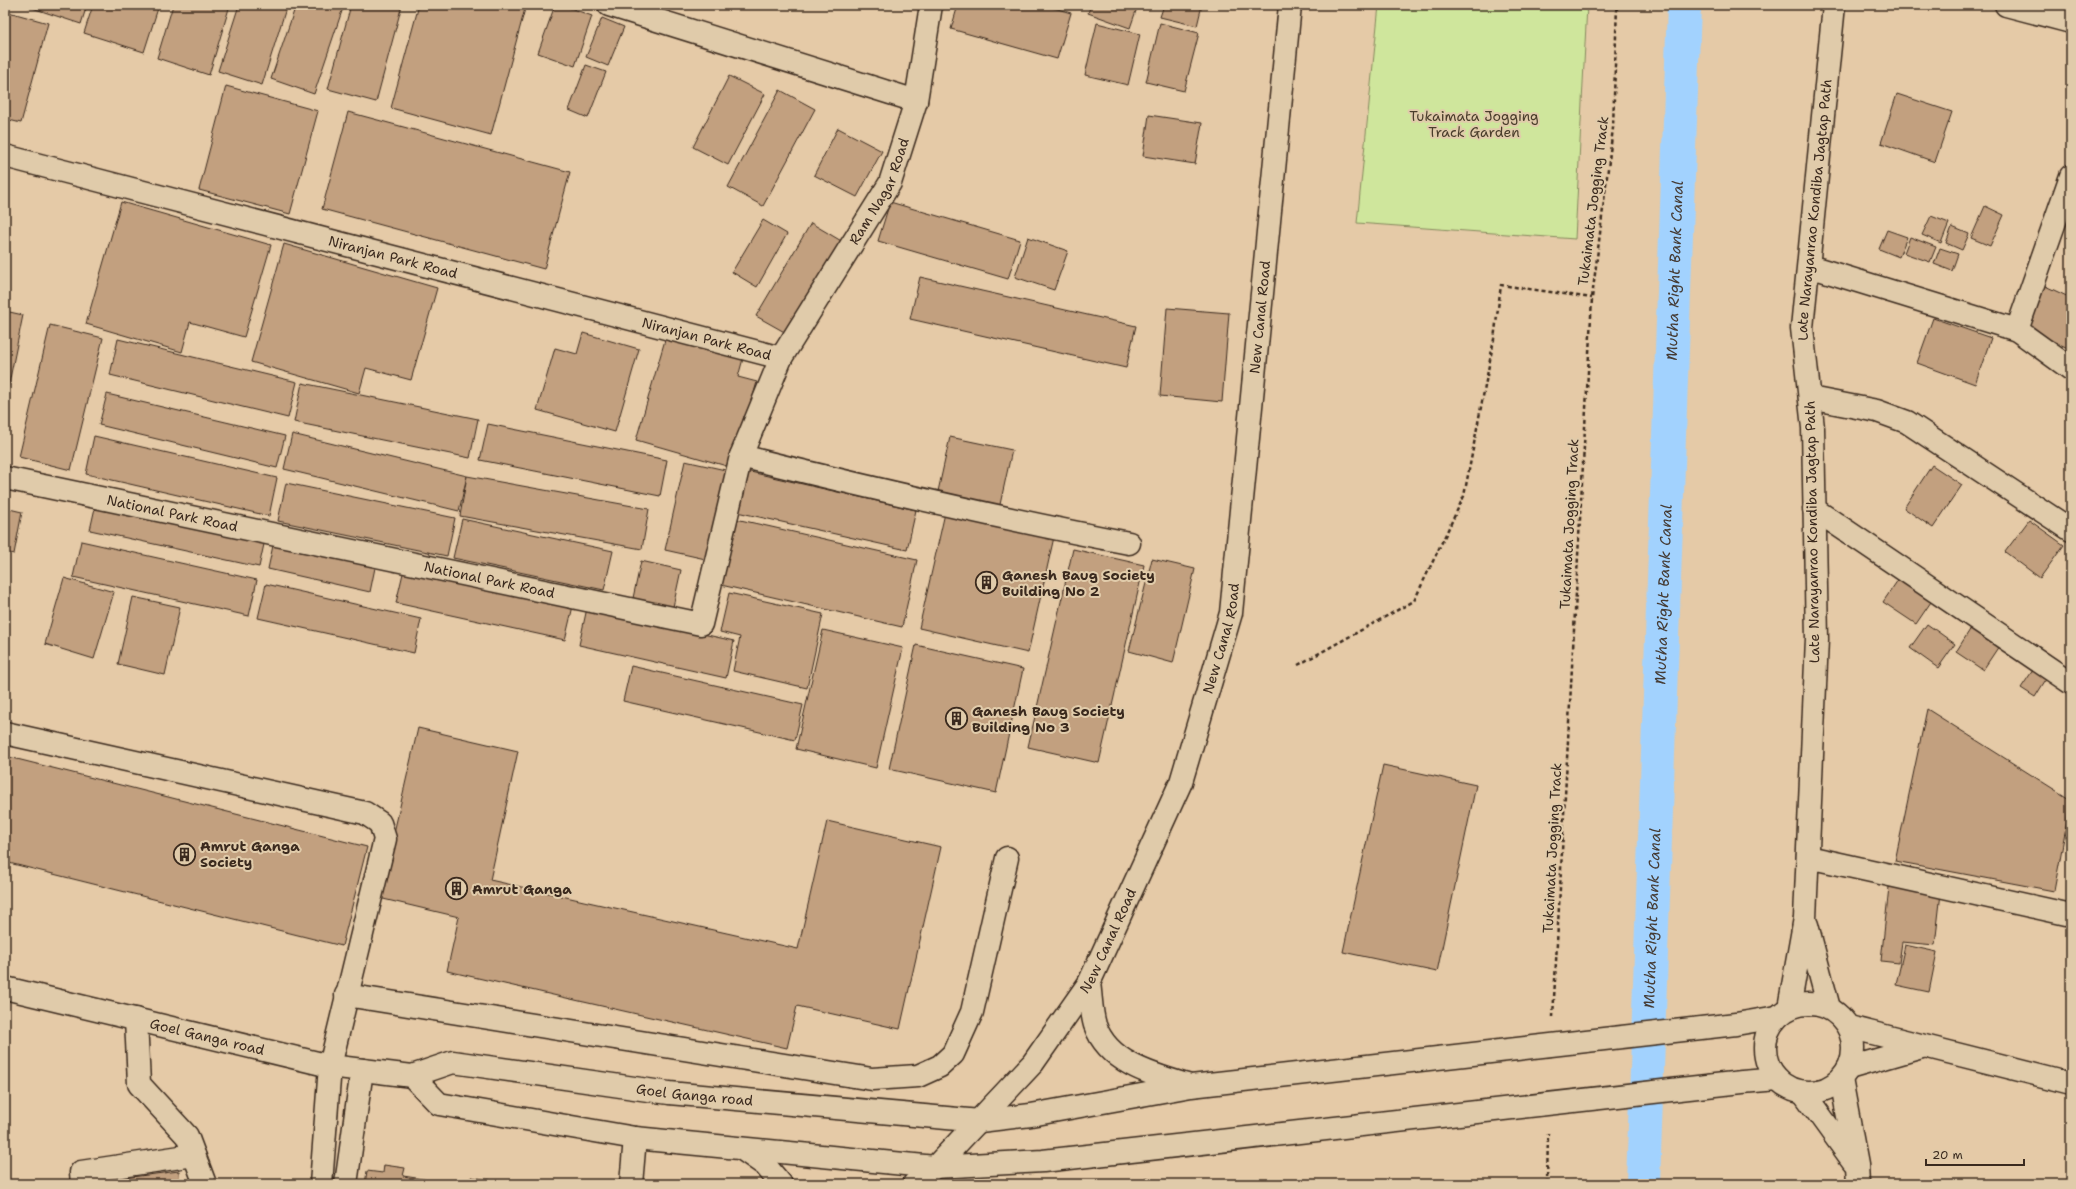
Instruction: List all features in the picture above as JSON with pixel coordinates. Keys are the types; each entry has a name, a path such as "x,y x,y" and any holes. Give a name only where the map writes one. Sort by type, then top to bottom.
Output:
{"street":[{"path":"609,5 916,101"},
{"name":"Ram Nagar Road","path":"781,358 890,183 916,101 931,5"},
{"name":"New Canal Road","path":"914,1184 935,1168 1033,1063 1089,983 1181,782 1231,613 1290,5"},
{"name":"Late Narayanrao Kondiba Jagtap Path","path":"1805,918 1816,639 1813,428 1802,328 1834,5"},
{"path":"2006,5 2071,22"},
{"name":"Niranjan Park Road","path":"5,156 781,358"},
{"path":"2017,330 2071,176"},
{"path":"1809,266 2017,330 2071,369"},
{"name":"National Park Road","path":"5,478 701,624 741,456 781,358"},
{"path":"1810,398 1877,411 1907,422 2071,530"},
{"path":"741,456 950,507 1129,543"},
{"path":"1814,509 2071,683"},
{"path":"5,733 365,813 380,823 385,839 330,1066 321,1184"},
{"path":"1808,856 2071,915"},
{"path":"346,995 872,1079 918,1076 940,1066 953,1054 972,1012 1007,858"},
{"path":"1805,918 1829,1008"},
{"path":"1783,1013 1805,918"},
{"path":"1089,983 1095,1025 1111,1050 1129,1063 1152,1074 1191,1086"},
{"name":"Goel Ganga road","path":"5,988 330,1066 412,1076 453,1062 669,1093 980,1121 1031,1116 1191,1086 1736,1024 1783,1013"},
{"path":"1802,1004 1816,1004 1829,1008 1840,1016 1849,1027 1853,1040 1854,1054 1845,1073 1830,1087 1817,1092 1803,1092 1789,1087 1778,1079 1770,1068 1766,1055 1766,1041 1769,1028 1783,1013 1802,1004"},
{"path":"136,1019 139,1084 188,1136 205,1184"},
{"path":"1849,1027 1923,1047 2071,1083"},
{"path":"1845,1073 1923,1047"},
{"path":"346,1184 362,1070"},
{"path":"1845,1073 1857,1175"},
{"path":"412,1076 439,1104 635,1138 935,1168 1043,1161 1778,1079"},
{"path":"1803,1092 1857,1175"},
{"path":"631,1184 635,1138"},
{"path":"741,1148 765,1165 781,1184"},
{"path":"82,1184 81,1172 194,1155"}],"path":[{"name":"Tukaimata Jogging Track","path":"1551,1046 1592,298 1613,128 1617,5"},
{"path":"1298,665 1414,600 1464,496 1494,339 1501,285 1592,298"},
{"path":"1548,1105 1548,1184"}],"green space":[{"name":"Tukaimata Jogging Track Garden","path":"1379,5 1587,5 1575,239 1357,223"}],"building":[{"path":"23,5 87,5 81,24"},
{"path":"93,5 159,5 144,52 84,33"},
{"path":"173,5 230,5 209,75 157,58"},
{"path":"239,5 287,5 262,85 218,71"},
{"path":"296,5 344,5 314,94 271,79"},
{"path":"351,5 402,5 376,102 328,89"},
{"path":"419,5 526,5 491,135 391,108"},
{"path":"555,5 562,5 592,16 575,66 538,53"},
{"path":"958,5 1044,5 1071,13 1057,59 951,29"},
{"path":"1091,5 1138,5 1130,28 1088,13"},
{"path":"1164,5 1202,5 1197,26 1160,17"},
{"path":"5,11 48,23 21,123 5,119"},
{"path":"602,18 624,27 608,66 586,57"},
{"path":"1097,23 1140,34 1128,85 1085,75"},
{"path":"1160,23 1199,33 1184,91 1146,82"},
{"path":"586,65 606,72 588,118 569,110"},
{"path":"729,76 765,94 728,165 693,147"},
{"path":"226,86 318,111 290,214 199,190"},
{"path":"780,90 815,109 763,206 728,187"},
{"path":"1897,94 1952,112 1935,162 1881,143"},
{"path":"348,112 570,172 544,269 322,209"},
{"path":"1149,115 1202,123 1195,164 1143,156"},
{"path":"838,128 882,151 857,197 814,175"},
{"path":"121,202 271,245 244,337 190,322 182,352 86,324"},
{"path":"890,202 1020,240 1008,279 878,241"},
{"path":"1985,206 2004,215 1990,246 1971,238"},
{"path":"1931,216 1949,223 1941,243 1922,235"},
{"path":"763,220 787,234 757,287 732,272"},
{"path":"811,223 843,242 788,334 756,316"},
{"path":"1952,227 1969,234 1962,250 1946,243"},
{"path":"1887,230 1907,237 1899,257 1879,249"},
{"path":"1028,237 1068,251 1054,290 1015,277"},
{"path":"1910,237 1936,247 1930,262 1904,253"},
{"path":"284,244 437,288 411,380 366,368 359,393 251,362"},
{"path":"1940,248 1958,254 1952,271 1934,264"},
{"path":"920,277 1136,326 1126,368 910,319"},
{"path":"2043,285 2071,298 2070,349 2023,327"},
{"path":"1167,308 1229,313 1222,402 1160,396"},
{"path":"5,311 23,315 5,403"},
{"path":"1933,318 1991,338 1975,384 1917,363"},
{"path":"50,325 103,338 71,470 19,457"},
{"path":"583,333 639,349 615,432 537,410 555,348 577,354"},
{"path":"667,333 744,355 738,377 757,382 747,417 744,416 730,467 636,440"},
{"path":"118,339 297,382 288,418 110,375"},
{"path":"302,383 478,419 470,458 294,422"},
{"path":"107,394 285,436 277,468 99,425"},
{"path":"488,424 667,460 660,496 480,460"},
{"path":"292,434 467,476 459,511 284,469"},
{"path":"94,436 277,478 269,516 86,474"},
{"path":"950,437 1012,450 999,509 937,496"},
{"path":"685,461 730,471 710,560 665,550"},
{"path":"1932,465 1962,485 1933,528 1904,508"},
{"path":"746,471 916,510 907,550 737,512"},
{"path":"467,476 649,509 642,549 460,516"},
{"path":"286,483 455,518 447,556 278,521"},
{"path":"97,499 266,535 259,567 90,530"},
{"path":"5,508 22,512 14,554 5,552"},
{"name":"Ganesh Baug Society Building No 2","path":"945,513 1054,537 1028,653 919,628"},
{"path":"462,519 613,551 604,590 453,558"},
{"path":"736,519 917,560 902,627 721,585"},
{"path":"2029,520 2064,545 2040,578 2005,552"},
{"path":"275,536 377,558 370,592 268,569"},
{"path":"81,541 257,580 249,616 73,577"},
{"path":"1073,549 1144,565 1099,763 1028,747"},
{"path":"1152,559 1195,569 1173,663 1129,651"},
{"path":"641,561 681,570 673,607 633,598"},
{"path":"404,569 573,606 565,640 396,603"},
{"path":"1902,574 1935,596 1916,624 1883,602"},
{"path":"64,578 114,592 94,659 45,644"},
{"path":"266,584 421,619 414,653 258,618"},
{"path":"729,593 823,614 807,688 733,671 740,637 720,632"},
{"path":"133,597 180,607 165,675 118,664"},
{"path":"587,608 734,641 726,678 579,645"},
{"path":"1927,624 1955,644 1938,668 1910,648"},
{"path":"1973,625 2001,643 1983,670 1956,652"},
{"path":"823,630 903,648 876,768 796,749"},
{"name":"Ganesh Baug Society Building No 3","path":"916,645 1023,669 996,793 889,769"},
{"path":"2037,664 2050,673 2035,697 2021,688"},
{"path":"631,666 803,705 795,740 623,701"},
{"path":"1927,709 2071,800 2054,891 1895,861"},
{"name":"Amrut Ganga","path":"418,728 518,751 490,880 798,949 827,821 941,847 900,1029 797,1006 787,1048 447,971 459,917 379,898"},
{"name":"Amrut Ganga Society","path":"5,756 367,847 342,946 5,862"},
{"path":"1383,765 1476,785 1437,972 1343,952"},
{"path":"1889,887 1941,893 1935,945 1902,942 1899,963 1881,961"},
{"path":"1905,945 1937,952 1929,992 1896,985"},
{"path":"384,1165 405,1168 403,1176 455,1184 365,1184 367,1171 383,1173"},
{"path":"179,1171 180,1184 92,1184 92,1182"},
{"path":"471,1177 490,1180 490,1184 470,1184"},
{"path":"1148,1177 1155,1184 1141,1184"}],"waterway":[{"name":"Mutha Right Bank Canal","path":"1643,1184 1684,5"}],"place":[{"name":"Ganesh Baug Society Building No 2","path":"987,583"},
{"name":"Ganesh Baug Society Building No 3","path":"956,719"},
{"name":"Amrut Ganga Society","path":"185,854"},
{"name":"Amrut Ganga","path":"457,889"}]}
